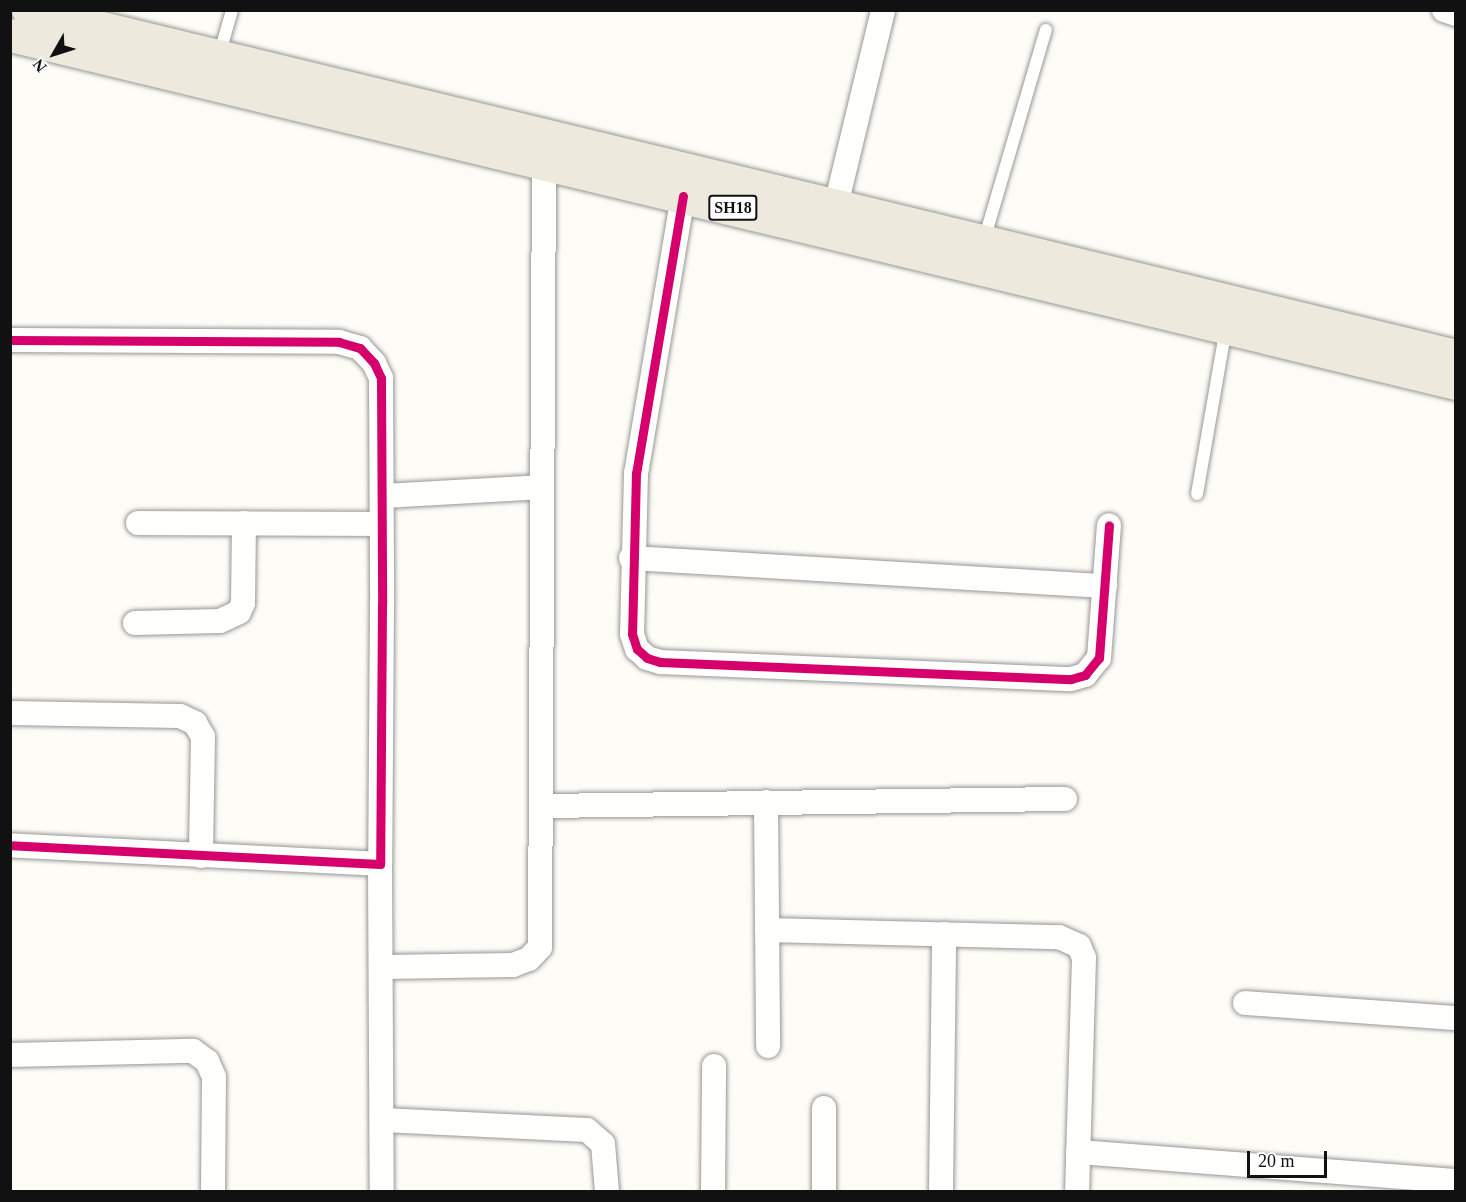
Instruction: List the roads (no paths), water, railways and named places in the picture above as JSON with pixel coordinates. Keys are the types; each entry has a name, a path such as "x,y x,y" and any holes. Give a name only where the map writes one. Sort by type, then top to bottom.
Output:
{"main road":[{"name":"SH18","path":"28,10 72,15 219,57 1455,357"},
{"name":"SH18","path":"10,35 1455,383"}],"street":[{"path":"836,205 883,10"},
{"path":"1444,10 1455,14"},
{"path":"382,967 513,965 529,959 540,947 543,930 541,487 546,342 544,162"},
{"path":"683,196 636,473 631,558 632,634 637,649 660,662 1071,678 1085,675 1099,658 1109,525"},
{"path":"10,340 339,342 360,348 374,363 381,378 382,1191"},
{"path":"381,496 541,487"},
{"path":"138,523 381,524"},
{"path":"135,623 220,621 239,612 243,603 244,524"},
{"path":"631,558 1105,586"},
{"path":"10,713 180,716 195,723 203,737 201,856"},
{"path":"542,806 1065,799"},
{"path":"766,802 768,1046"},
{"path":"10,845 380,864"},
{"path":"767,930 1059,937 1079,946 1084,958 1077,1191"},
{"path":"940,1191 944,934"},
{"path":"1245,1004 1455,1018"},
{"path":"10,1055 193,1051 207,1061 214,1077 213,1191"},
{"path":"713,1191 714,1066"},
{"path":"824,1108 824,1191"},
{"path":"383,1119 586,1130 603,1144 607,1191"},
{"path":"1078,1152 1455,1181"}],"lane":[{"path":"219,57 232,10"},
{"path":"984,241 1046,30"},
{"path":"1197,494 1227,327"}]}
